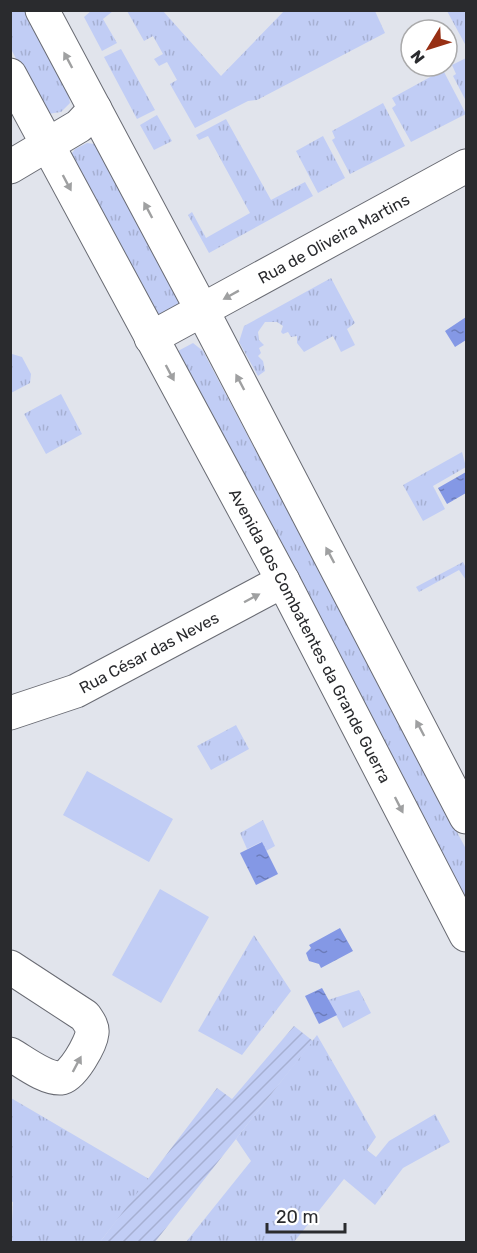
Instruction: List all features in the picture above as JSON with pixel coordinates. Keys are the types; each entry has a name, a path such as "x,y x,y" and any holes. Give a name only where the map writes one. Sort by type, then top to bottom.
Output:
{"main road":[{"path":"42,10 202,310 466,817"},
{"name":"Avenida dos Combatentes da Grande Guerra","path":"10,75 282,581 466,935"},
{"path":"10,167 79,126 95,109"},
{"name":"Rua de Oliveira Martins","path":"202,310 466,166"},
{"path":"151,338 202,310"},
{"name":"Rua César das Neves","path":"10,713 76,691 282,581"},
{"path":"10,967 85,1016 92,1027 93,1035 72,1074 64,1078 53,1078 10,1054"}],"green space":[{"path":"10,11 25,11 68,92 70,103 61,112 48,114 41,107 11,49"},
{"path":"91,11 113,11 103,19 117,43 102,51 84,17"},
{"path":"127,11 163,11 221,76 284,11 375,11 385,33 257,100 248,101 195,128 170,84 177,80 167,62 159,66 154,59 163,54 153,36 144,41"},
{"path":"447,11 466,11 466,46 459,33 459,18 451,18"},
{"path":"121,49 155,110 137,119 104,57"},
{"path":"466,58 466,101 454,78 459,78 459,62"},
{"path":"428,78 447,78 466,114 411,142 392,108 396,105 392,98"},
{"path":"383,103 405,146 350,174 332,140 335,138 332,131"},
{"path":"157,115 172,141 154,150 140,125"},
{"path":"226,119 271,200 305,182 313,196 209,253 188,215 192,212 206,238 250,213 208,136 199,140 196,135"},
{"path":"323,136 345,178 318,193 296,151"},
{"path":"87,143 95,144 100,151 181,304 157,318 70,156 75,149"},
{"path":"331,278 355,323 347,329 355,345 341,352 333,336 304,352 297,343 297,336 291,337 288,332 283,334 281,332 283,326 277,322 265,322 258,332 259,340 264,345 259,348 261,353 258,356 263,361 265,371 258,376 239,342 244,326"},
{"path":"193,343 203,351 466,849 466,912 176,357 178,351"},
{"path":"12,354 22,357 31,374 30,383 11,393"},
{"path":"61,394 82,434 46,454 24,414"},
{"path":"462,452 466,467 433,486 445,509 423,521 403,485"},
{"path":"463,562 466,568 466,580 459,570 419,592 416,587"},
{"path":"236,725 249,749 211,770 197,746"},
{"path":"87,771 173,819 149,862 63,815"},
{"path":"263,820 275,846 266,851 261,842 247,849 240,833"},
{"path":"160,889 209,917 161,1003 112,975"},
{"path":"254,935 291,991 242,1055 198,1031"},
{"path":"359,990 371,1013 343,1028 328,1000"},
{"path":"294,1026 313,1041 155,1242 100,1242 217,1088 232,1099"},
{"path":"317,1035 376,1137 367,1150 376,1157 389,1141 435,1114 450,1142 403,1168 375,1205 344,1179 294,1242 186,1242 251,1161 236,1139"},
{"path":"11,1098 149,1179 100,1242 11,1242 13,1202 10,1201"}],"water":[{"path":"466,317 466,340 455,347 445,331"},
{"path":"466,472 466,493 447,504 438,488"},
{"path":"262,842 278,874 256,885 240,853"},
{"path":"340,928 353,951 321,968 319,964 309,961 306,953 311,948 309,945"},
{"path":"322,988 337,1015 319,1024 305,996"}]}
